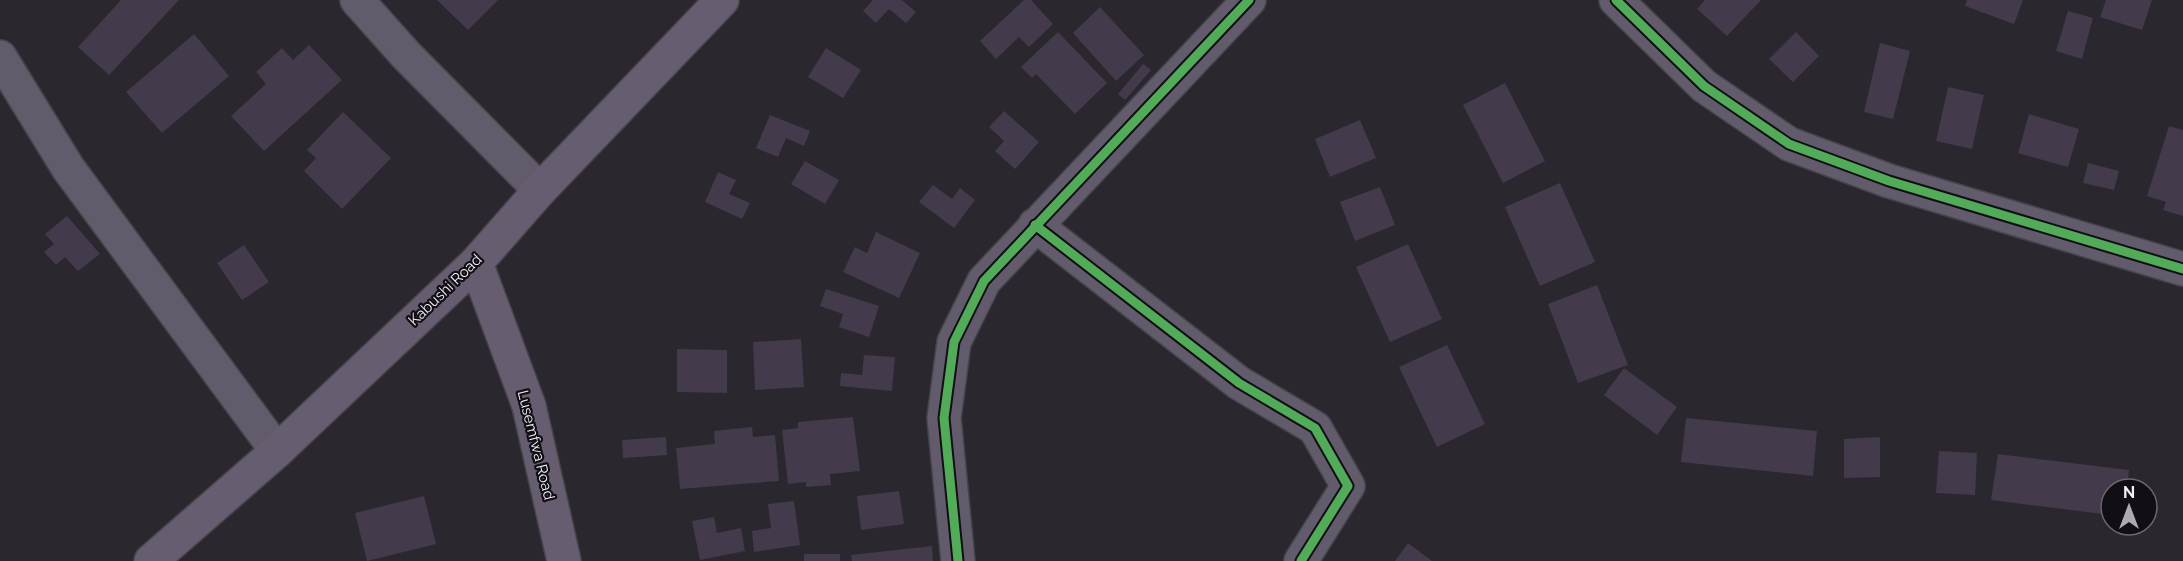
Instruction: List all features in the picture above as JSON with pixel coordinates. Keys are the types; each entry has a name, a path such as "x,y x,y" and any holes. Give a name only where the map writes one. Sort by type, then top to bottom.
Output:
{"main road":[{"name":"Kabushi Road","path":"151,561 277,451 476,263 540,190 722,0"},
{"name":"Lusemfwa Road","path":"476,263 529,406 564,561"}],"street":[{"path":"357,0 406,55 540,190"},
{"path":"958,561 944,418 954,342 984,281 1249,0"},
{"path":"1616,0 1704,86 1789,144 1889,182 2183,269"},
{"path":"0,57 68,168 277,451"},
{"path":"1035,225 1239,383 1315,428 1348,486 1301,561"}],"building":[{"path":"121,0 179,0 109,75 78,47"},
{"path":"437,0 498,0 468,30"},
{"path":"873,0 902,0 916,12 906,23 889,9 876,23 863,11"},
{"path":"1024,0 1031,0 1053,24 1029,47 1019,37 996,59 980,41"},
{"path":"1705,0 1761,0 1727,36 1697,9"},
{"path":"1967,0 2023,0 2014,24 1965,6"},
{"path":"2106,0 2152,0 2142,30 2100,17"},
{"path":"1100,7 1144,55 1116,81 1073,33"},
{"path":"2068,11 2093,18 2082,59 2056,51"},
{"path":"1058,32 1107,83 1075,114 1036,74 1032,78 1021,67"},
{"path":"1796,32 1819,56 1793,82 1769,59"},
{"path":"194,34 229,76 162,133 126,92"},
{"path":"1880,43 1910,51 1893,119 1864,112"},
{"path":"309,45 342,80 264,151 231,116 266,84 256,72 282,48 293,60"},
{"path":"826,48 861,70 843,98 808,77"},
{"path":"1143,64 1151,70 1125,100 1118,94"},
{"path":"1505,83 1545,161 1503,183 1463,105"},
{"path":"1948,87 1984,95 1972,149 1936,141"},
{"path":"1004,111 1039,142 1015,169 995,151 1004,141 989,127"},
{"path":"343,112 391,158 342,209 304,171 316,158 307,150"},
{"path":"2029,114 2079,129 2068,167 2018,153"},
{"path":"770,115 810,131 804,146 786,138 778,157 756,148"},
{"path":"1360,120 1376,158 1330,177 1315,139"},
{"path":"2169,126 2183,130 2183,216 2163,210 2166,202 2147,196"},
{"path":"805,161 839,180 825,204 791,184"},
{"path":"2088,163 2119,171 2114,190 2083,183"},
{"path":"718,172 736,180 729,194 750,203 742,219 705,202"},
{"path":"1560,183 1595,262 1540,286 1505,207"},
{"path":"933,185 952,199 960,188 975,200 954,228 919,202"},
{"path":"1380,187 1395,225 1355,241 1340,202"},
{"path":"67,216 100,254 78,271 65,257 56,265 44,252 54,244 45,234"},
{"path":"876,232 920,253 899,298 843,272 855,247 867,253"},
{"path":"1408,244 1442,319 1390,342 1356,267"},
{"path":"244,245 269,282 242,300 217,263"},
{"path":"1597,285 1628,365 1578,383 1548,304"},
{"path":"826,289 879,306 869,337 839,327 843,314 820,306"},
{"path":"801,339 804,387 755,390 753,342"},
{"path":"1447,345 1485,424 1437,447 1399,367"},
{"path":"677,349 727,350 727,393 677,392"},
{"path":"864,355 895,357 892,391 840,386 841,373 862,375"},
{"path":"1624,368 1677,407 1657,435 1604,395"},
{"path":"853,417 860,471 830,474 831,485 806,487 806,482 788,484 782,430 798,428 798,422"},
{"path":"1686,418 1817,431 1813,476 1681,462"},
{"path":"752,427 753,437 775,435 779,481 680,489 676,448 715,444 714,431"},
{"path":"666,437 667,455 623,458 622,440"},
{"path":"1880,437 1880,477 1844,478 1844,439"},
{"path":"1939,451 1977,453 1975,495 1936,493"},
{"path":"1998,454 2129,470 2128,477 2099,477 2099,514 1991,500"},
{"path":"899,491 904,524 861,530 857,496"},
{"path":"424,496 436,544 367,561 355,513"},
{"path":"794,501 800,545 754,552 752,531 771,528 768,504"},
{"path":"714,517 717,533 741,528 745,551 700,560 692,521"},
{"path":"1408,543 1432,561 1395,561"},
{"path":"932,546 933,561 852,561 851,555"},
{"path":"804,554 840,554 840,561 804,561"}],"cycle path":[{"path":"958,561 944,418 954,342 984,281 1249,0"},
{"path":"1616,0 1704,86 1789,144 1889,181 2183,269"},
{"path":"1035,225 1239,383 1315,428 1348,486 1301,561"}]}
